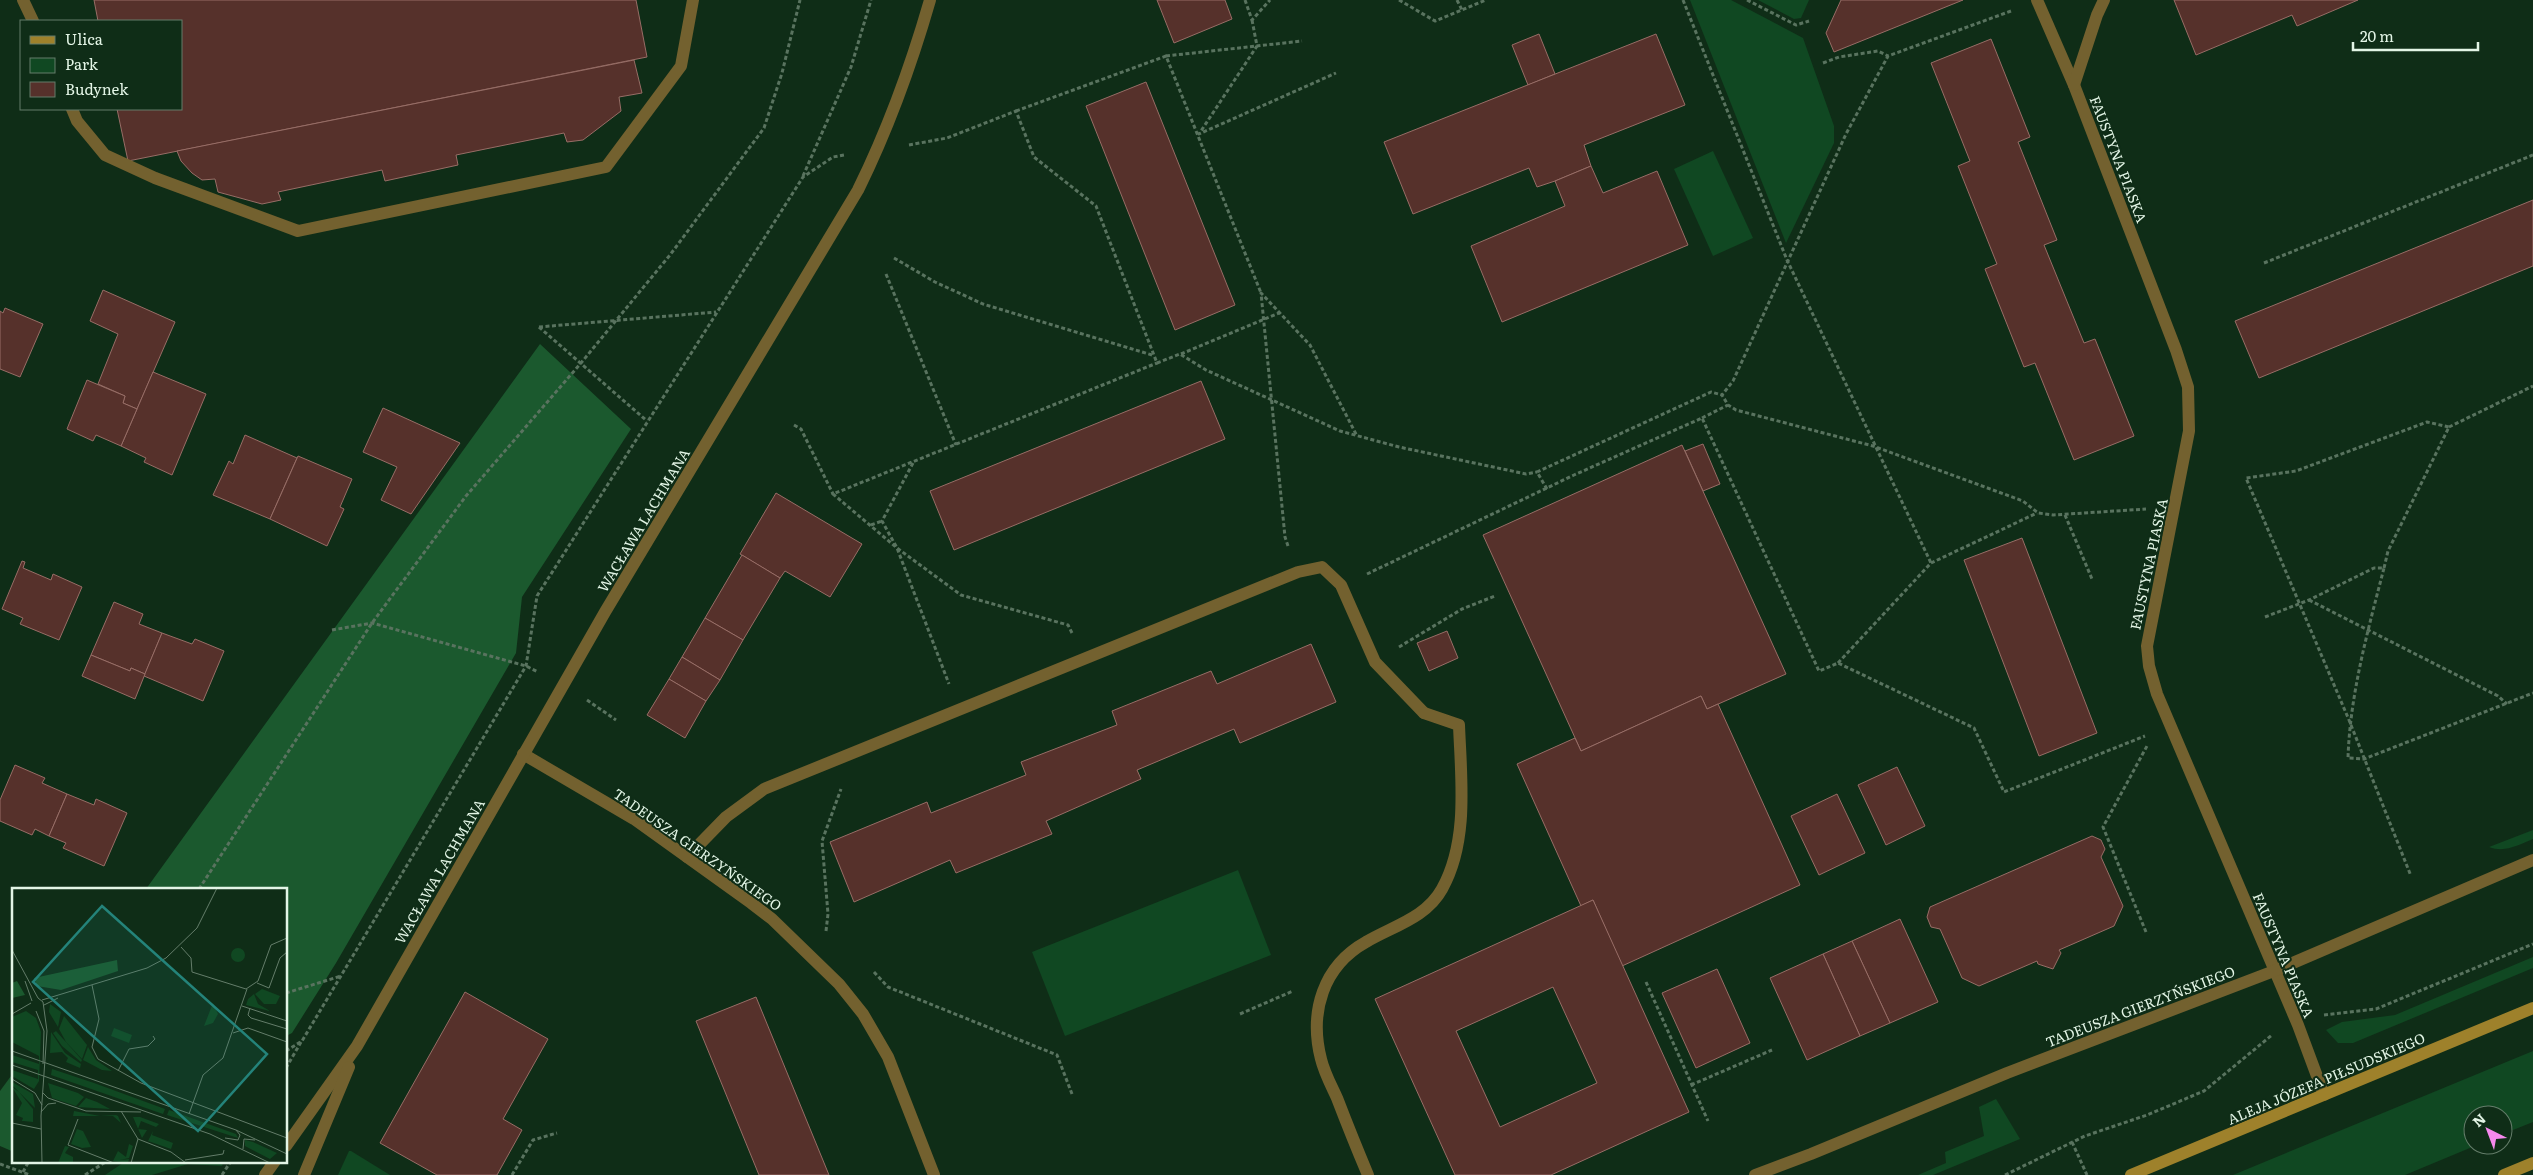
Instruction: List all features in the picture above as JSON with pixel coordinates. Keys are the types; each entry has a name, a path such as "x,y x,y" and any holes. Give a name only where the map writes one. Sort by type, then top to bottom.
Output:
{"main road":[{"name":"ALEJA JÓZEFA PIŁSUDSKIEGO","path":"2131,1175 2533,1008"},
{"path":"2504,1175 2533,1163"}],"street":[{"path":"23,0 32,20"},
{"path":"72,110 77,121 105,155 155,178 298,231 606,167 681,66 693,0"},
{"name":"WACŁAWA LACHMANA","path":"288,1143 357,1046 522,754 833,235 877,152 910,69 930,0"},
{"name":"FAUSTYNA PIASKA","path":"2037,0 2074,85 2176,350 2188,387 2189,431 2147,646 2148,666 2171,726 2298,1025 2324,1095"},
{"name":"FAUSTYNA PIASKA","path":"2074,85 2097,15 2104,0"},
{"path":"687,857 726,817 764,789 1298,572 1322,567 1341,586 1375,662 1424,713 1459,725 1461,791 1458,847 1442,889 1426,911 1350,952 1328,976 1319,1013 1318,1038 1321,1060 1368,1175"},
{"name":"TADEUSZA GIERZYŃSKIEGO","path":"522,754 634,819 772,919 816,961 863,1014 888,1057 911,1111 934,1175"},
{"name":"TADEUSZA GIERZYŃSKIEGO","path":"1755,1175 1811,1154 2007,1073 2274,971 2533,860"},
{"name":"WACŁAWA LACHMANA","path":"304,1175 357,1046"},
{"path":"265,1175 274,1162"}],"path":[{"path":"200,888 372,624 466,496 581,363 614,320 670,255 764,128 782,73 800,0"},
{"path":"288,1065 526,666 537,596 803,177 851,66 871,0"},
{"path":"1199,134 1257,46 1252,20 1244,0"},
{"path":"1252,20 1270,0"},
{"path":"1399,0 1435,21 1486,0"},
{"path":"1457,0 1462,10"},
{"path":"1683,0 1787,260 1873,446 1931,563"},
{"path":"1747,0 1796,25 1809,21"},
{"path":"1722,395 1734,381 1787,260 1846,134 1888,56 2037,0"},
{"path":"803,177 833,157 877,152 947,138 1166,56 1302,41"},
{"path":"1823,63 1839,57 1878,52 1888,56"},
{"path":"1166,56 1199,134 1261,293 1285,537 1298,572"},
{"path":"1199,134 1336,73"},
{"path":"1016,111 1034,157 1096,206 1157,363"},
{"path":"2264,263 2533,155"},
{"path":"894,258 935,282 983,304 1153,355"},
{"path":"886,274 956,445"},
{"path":"1261,293 1310,345 1357,436"},
{"path":"647,421 539,327 716,312"},
{"path":"833,494 1264,321 1279,313"},
{"path":"1180,354 1206,370 1340,431 1399,447 1526,474 1537,472 1711,392 1722,395 1728,405 1736,410 1873,446 2023,501 2038,513"},
{"path":"2533,386 2449,427 2388,551 2368,630 2349,720 2348,758 2364,759 2533,693"},
{"path":"1341,586 1728,405"},
{"path":"1702,418 1819,670 1838,663 1931,563 2038,513 2065,515 2148,509"},
{"path":"2411,876 2349,720 2246,478 2296,471 2427,422 2449,427"},
{"path":"794,425 801,429 833,494 897,548 961,595 1068,625 1085,660"},
{"path":"871,525 882,521 913,463"},
{"path":"1537,472 1547,489"},
{"path":"2065,515 2092,579"},
{"path":"882,521 897,548 959,711"},
{"path":"2265,617 2309,600 2374,568 2384,568"},
{"path":"1375,662 1462,608 1495,596"},
{"path":"2309,600 2498,696 2506,704"},
{"path":"332,630 372,624 526,666 564,684 616,720"},
{"path":"1838,663 1974,728 2004,792 2171,726"},
{"path":"2146,932 2103,827 2155,732"},
{"path":"816,961 824,941 828,914 822,841 844,781"},
{"path":"2005,1175 2072,1142 2147,1115 2204,1091 2269,1036 2324,1015 2376,1009 2533,944"},
{"path":"874,972 888,987 1057,1055 1072,1094"},
{"path":"288,992 341,976"},
{"path":"1240,1014 1328,976"},
{"path":"1646,982 1708,1121"},
{"path":"288,1050 302,1041"},
{"path":"1691,1085 1772,1050"},
{"path":"512,1175 533,1140 557,1133"},
{"path":"2072,1142 2087,1175"},
{"path":"23,1172 29,1162"},
{"path":"85,1175 106,1162"},
{"path":"222,1175 229,1162"},
{"path":"0,1164 30,1175"}],"green space":[{"path":"1690,0 1731,0 1803,38 1834,126 1834,143 1786,243"},
{"path":"1758,0 1809,0 1801,18 1794,19"},
{"path":"1713,151 1753,238 1713,256 1674,169"},
{"path":"540,344 631,429 522,597 516,653 336,963 292,1033 288,1035 288,888 147,888"},
{"path":"2533,830 2533,839 2517,846 2506,849 2489,847"},
{"path":"1238,870 1271,955 1065,1036 1032,952"},
{"path":"2533,957 2533,968 2353,1043 2338,1043 2326,1030 2342,1022 2395,1015"},
{"path":"2533,1051 2533,1122 2513,1130 2513,1105 2463,1105 2463,1151 2405,1175 2233,1175"},
{"path":"12,1075 12,1151 0,1146 0,1091"},
{"path":"1996,1099 2020,1139 1933,1175 1918,1175 1946,1163 1945,1152 1984,1136 1979,1107"},
{"path":"349,1151 351,1151 390,1175 338,1175"},
{"path":"124,1162 224,1162 222,1166 188,1164 152,1175 105,1175"}],"building":[{"path":"94,0 636,0 647,57 128,161 117,110 182,110 182,20 98,20"},
{"path":"1157,0 1225,0 1232,19 1174,43"},
{"path":"1841,0 1963,0 1834,52 1826,33"},
{"path":"2174,0 2358,0 2297,26 2292,15 2196,55"},
{"path":"1539,34 1555,74 1528,85 1512,45"},
{"path":"1656,34 1685,105 1584,145 1591,166 1555,181 1537,187 1529,168 1413,214 1384,142"},
{"path":"1991,39 2030,137 2018,142 2057,240 2044,245 2084,343 2095,339 2134,436 2074,460 2035,363 2024,367 1985,269 1997,264 1958,166 1970,161 1931,63"},
{"path":"634,60 642,93 619,97 621,111 583,140 567,142 564,133 456,155 458,165 385,181 382,170 278,192 281,200 262,204 218,192 215,179 202,180 192,173 181,161 177,151"},
{"path":"1146,82 1235,305 1175,330 1086,106"},
{"path":"1591,166 1603,193 1657,171 1688,245 1502,322 1471,246 1565,206 1555,181"},
{"path":"2533,200 2533,266 2259,378 2235,321"},
{"path":"103,290 175,322 137,409 123,403 125,396 98,384 118,334 90,321"},
{"path":"5,308 43,324 20,377 0,369 0,311 3,313"},
{"path":"153,372 206,394 172,475 144,462 146,458 121,446"},
{"path":"87,380 125,396 123,403 137,409 121,446 96,435 93,441 67,429"},
{"path":"1201,381 1225,439 954,550 930,491"},
{"path":"383,408 460,443 411,514 381,500 397,467 363,452"},
{"path":"245,435 297,458 270,519 213,495 229,461 233,464"},
{"path":"1703,444 1720,484 1703,491 1685,451"},
{"path":"1682,445 1786,674 1707,709 1701,696 1581,751 1483,535"},
{"path":"298,456 352,479 340,507 344,509 327,546 270,519"},
{"path":"776,493 862,544 830,597 785,571 780,578 740,554"},
{"path":"2022,538 2097,733 2039,756 1964,560"},
{"path":"742,555 780,578 743,640 705,618"},
{"path":"22,561 25,562 23,568 51,580 53,574 82,587 59,640 20,624 23,618 2,609"},
{"path":"114,602 143,614 139,624 162,633 145,674 131,668 130,671 91,655"},
{"path":"705,618 743,640 720,680 682,657"},
{"path":"1447,631 1458,658 1429,671 1417,643"},
{"path":"162,633 192,644 195,639 224,651 203,701 144,676"},
{"path":"1311,644 1336,702 1240,743 1234,729 1137,770 1141,779 1046,821 1052,834 956,873 950,860 854,902 830,842 927,802 931,813 1026,775 1021,762 1117,725 1112,711 1211,671 1217,684"},
{"path":"91,655 130,671 131,668 145,674 135,699 82,676"},
{"path":"682,657 720,680 706,701 669,679"},
{"path":"669,679 706,701 685,738 647,715"},
{"path":"1701,696 1707,709 1718,704 1800,885 1622,966 1593,900 1581,906 1517,764 1575,738 1581,751"},
{"path":"15,765 45,778 42,783 67,794 49,836 35,829 32,835 0,821 0,800"},
{"path":"1897,767 1925,826 1886,845 1858,785"},
{"path":"67,794 94,805 96,799 127,813 104,866 63,848 66,843 49,836"},
{"path":"1837,794 1865,853 1819,875 1791,816"},
{"path":"2092,836 2101,840 2105,849 2101,857 2123,906 2114,926 2059,950 2061,953 2053,969 2038,964 2037,961 1979,986 1962,978 1940,929 1931,927 1927,917 1930,907"},
{"path":"1593,900 1689,1112 1551,1175 1455,1175 1375,999","holes":["1553,987 1597,1083 1500,1127 1456,1031"]},
{"path":"1900,919 1938,1002 1890,1023 1852,941"},
{"path":"1852,941 1890,1023 1860,1036 1823,954"},
{"path":"1823,954 1860,1036 1807,1060 1770,978"},
{"path":"1717,969 1750,1043 1696,1068 1662,993"},
{"path":"465,992 548,1039 503,1119 522,1130 497,1175 437,1175 380,1143"},
{"path":"756,997 829,1175 759,1175 696,1021"}]}
